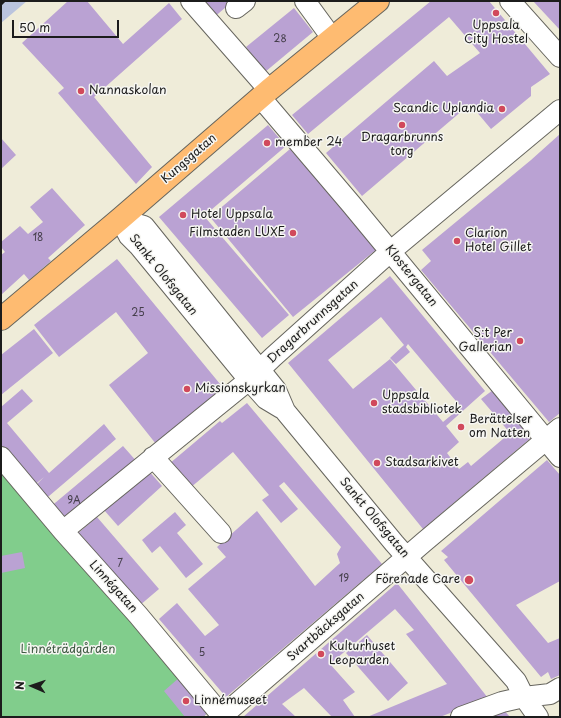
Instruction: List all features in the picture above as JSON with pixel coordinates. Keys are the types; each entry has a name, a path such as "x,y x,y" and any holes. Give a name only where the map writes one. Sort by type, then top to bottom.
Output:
{"main road":[{"name":"Kungsgatan","path":"1,319 120,219 264,93 378,1"}],"street":[{"name":"Klostergatan","path":"190,1 264,93 307,152 391,251 553,434 560,457"},
{"path":"305,1 332,38"},
{"path":"513,2 560,57"},
{"name":"Dragarbrunnsgatan","path":"63,531 254,375 391,251 560,110"},
{"name":"Sankt Olofsgatan","path":"120,219 129,236 254,375 266,399 285,411 406,558 516,681 524,697 538,717"},
{"name":"Svartbäcksgatan","path":"222,717 406,558 553,434"},
{"name":"Linnégatan","path":"1,457 63,531 138,615 222,717"},
{"path":"154,458 221,533"},
{"path":"461,717 489,706 524,697 550,694 560,688"}],"shaded area":[{"path":"1,1 27,1 1,23"}],"green space":[{"name":"Linnéträdgården","path":"1,471 210,711 203,717 1,717"}],"building":[{"name":"Nannaskolan","path":"68,1 87,1 123,44 169,3 182,19 94,97 152,167 136,184 58,93 64,88 22,43"},
{"path":"197,1 233,1 212,19"},
{"path":"431,1 489,1 550,74 531,87 531,96 491,129 470,104 362,196 326,153 434,61 447,76 480,53 449,17 308,134 292,115"},
{"path":"533,1 560,1 560,30"},
{"path":"294,8 313,32 265,72 246,47"},
{"path":"268,125 286,146 204,216 289,315 262,338 159,217"},
{"name":"S:t Per Gallerian","path":"560,134 560,413 549,422 421,270 431,261 422,250 531,160"},
{"path":"1,138 16,155 1,169"},
{"name":"Filmstaden LUXE","path":"290,149 377,249 293,317 210,217"},
{"path":"52,188 85,225 48,258 51,261 29,280 24,274 1,295 1,255 5,252 1,247 1,242 20,226 28,234 43,222 30,207"},
{"path":"117,259 225,390 156,444 109,385 148,353 116,312 59,357 34,325"},
{"name":"Uppsala stadsbibliotek","path":"390,276 485,391 446,426 459,442 447,453 459,469 468,462 471,466 510,433 481,399 493,390 532,437 423,529 288,363","holes":["381,317 404,345 390,358 396,364 410,352 406,347 408,344 461,407 443,422 390,359 353,389 328,360"]},
{"path":"34,329 53,353 1,395 1,355"},
{"path":"22,389 33,401 7,423 49,473 104,424 116,439 42,502 32,489 44,477 31,488 1,453 1,407"},
{"path":"247,403 382,564 226,697 159,619 177,603 205,636 219,625 188,589 226,557 217,547 257,511 315,586 340,563 337,554 341,547 284,482 279,486 298,509 281,523 262,500 269,495 233,452 190,488 169,464 220,421 222,423"},
{"path":"123,446 138,463 64,525 49,508"},
{"path":"547,460 560,475 560,581 516,605 548,643 560,638 560,675 551,679 548,672 541,677 444,560 448,557 441,551"},
{"path":"148,470 162,486 118,526 104,510"},
{"path":"175,512 186,525 177,533 203,564 186,578 160,546 152,553 142,540"},
{"path":"97,517 159,589 139,606 77,534"},
{"path":"22,552 25,568 1,573 1,556"},
{"path":"397,583 488,698 440,717 367,717 447,684 406,634 414,630 395,609 330,664 355,692 343,700 355,717 332,717 304,688 282,704 296,717 243,717"},
{"path":"367,635 408,683 388,701 346,653"},
{"name":"Linnémuseet","path":"180,677 210,711 203,717 185,717 164,691"},
{"path":"502,708 510,717 479,717"}],"railway":[{"path":"1,4 4,1"}],"place":[{"name":"Uppsala City Hostel","path":"496,13"},
{"name":"Nannaskolan","path":"81,91"},
{"name":"Scandic Uplandia","path":"502,109"},
{"name":"Dragarbrunns torg","path":"402,125"},
{"name":"member 24","path":"267,143"},
{"name":"Hotel Uppsala","path":"183,215"},
{"name":"Filmstaden LUXE","path":"293,233"},
{"name":"Clarion Hotel Gillet","path":"457,241"},
{"name":"S:t Per Gallerian","path":"520,341"},
{"name":"Missionskyrkan","path":"187,389"},
{"name":"Uppsala stadsbibliotek","path":"374,403"},
{"name":"Berättelser om Natten","path":"461,427"},
{"name":"Stadsarkivet","path":"377,463"},
{"name":"Förenade Care","path":"469,580"},
{"name":"Kulturhuset Leoparden","path":"321,654"},
{"name":"Linnémuseet","path":"186,701"}]}
